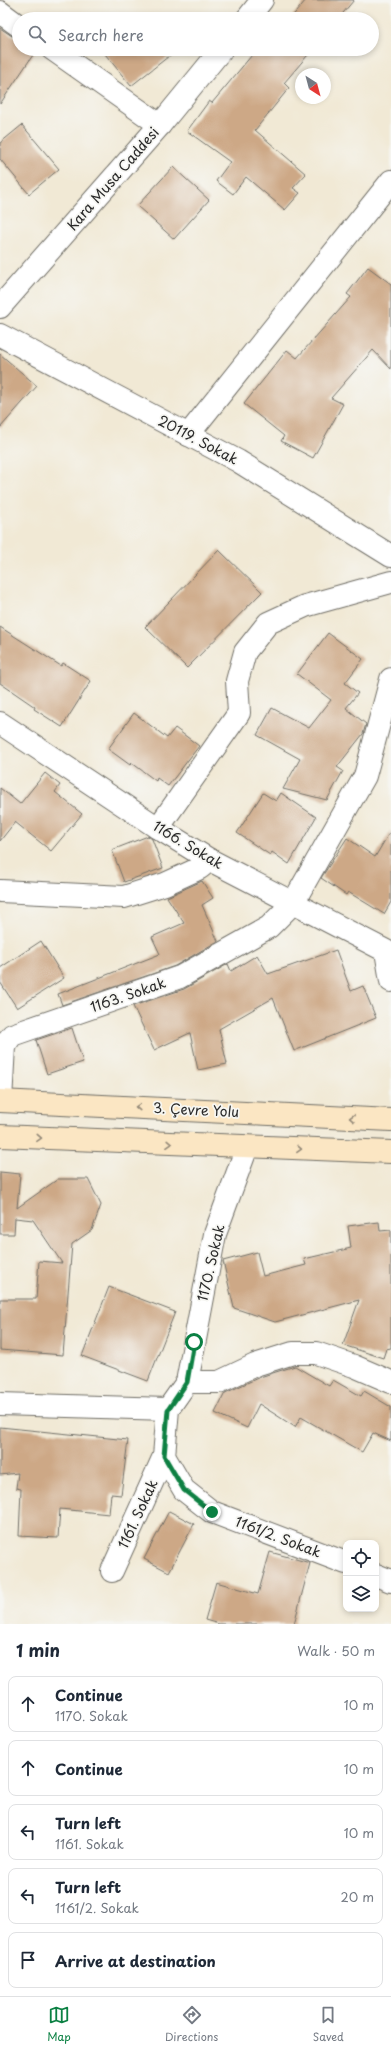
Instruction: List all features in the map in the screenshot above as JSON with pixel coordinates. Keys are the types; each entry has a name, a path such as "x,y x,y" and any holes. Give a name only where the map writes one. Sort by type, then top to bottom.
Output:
{"main road":[{"name":"3. Çevre Yolu","path":"0,1101 391,1120"},
{"path":"0,1136 391,1152"}],"street":[{"path":"253,12 262,0"},
{"path":"0,12 12,21"},
{"path":"62,56 160,126"},
{"name":"Kara Musa Caddesi","path":"0,307 160,126 216,56"},
{"path":"188,435 391,181"},
{"name":"20119. Sokak","path":"0,335 238,461 391,556"},
{"path":"158,828 239,713 237,682 245,652 268,623 305,606 391,582"},
{"name":"1163. Sokak","path":"0,1101 4,1046 12,1035 180,977 269,927 293,903 365,776 391,679"},
{"name":"1166. Sokak","path":"0,723 158,828 210,860 386,951 391,981"},
{"path":"0,891 124,897 165,884 200,868 210,860"},
{"name":"1170. Sokak","path":"187,1382 215,1234 248,1147"},
{"path":"0,1404 168,1410 187,1382 218,1382 255,1365 293,1353 316,1353 334,1358 391,1382"},
{"name":"1161. Sokak","path":"112,1571 164,1456 168,1410"},
{"name":"1161/2. Sokak","path":"164,1456 184,1490 212,1512 343,1562"},
{"path":"378,1576 391,1581"}],"building":[{"path":"306,0 354,0 344,12 296,12"},
{"path":"0,28 12,36 12,56 32,56 0,104"},
{"path":"107,56 169,56 131,86"},
{"path":"251,56 307,56 297,68 295,68 295,70 284,83 289,88 255,130 306,174 293,188 300,193 285,210 246,177 233,194 216,181 230,162 187,131 209,101 212,103"},
{"path":"22,125 59,169 29,194 0,159 0,143"},
{"path":"173,167 209,200 174,239 137,206"},
{"path":"368,267 391,284 391,369 373,350 331,398 343,404 313,458 281,441 284,436 244,404 287,350 297,358 351,297 347,294"},
{"path":"0,354 37,386 0,428"},
{"path":"219,550 262,592 187,668 145,627"},
{"path":"0,627 61,666 63,663 91,681 62,727 34,709 35,707 0,683"},
{"path":"328,633 363,659 345,683 358,693 346,708 366,724 363,734 337,767 343,771 327,800 283,789 300,759 257,735 272,708 309,728 331,700 297,674"},
{"path":"134,713 167,738 175,728 199,746 168,786 157,778 156,781 132,763 130,765 108,749"},
{"path":"45,773 60,785 55,792 82,814 51,851 15,822 0,841 0,788 20,804"},
{"path":"263,793 276,801 281,793 316,817 289,864 272,852 270,855 237,833"},
{"path":"391,830 391,902 384,914 348,892 346,895 321,878 347,838 375,857"},
{"path":"148,836 152,839 163,868 124,882 112,850"},
{"path":"202,881 213,898 202,905 218,941 175,966 62,1005 58,994 160,954 152,937 184,923 167,897"},
{"path":"41,941 64,978 17,1008 0,982 0,968"},
{"path":"336,950 351,991 363,986 376,1018 294,1051 273,998 219,1029 227,1064 198,1070 190,1033 154,1050 133,1006 184,989 228,964 231,971 257,955 268,974"},
{"path":"72,1028 83,1062 47,1074 36,1040"},
{"path":"0,1172 20,1174 17,1208 58,1179 88,1179 101,1205 92,1230 72,1244 63,1355 0,1350 0,1299 36,1299 39,1261 62,1263 33,1220 15,1218 14,1234 0,1234"},
{"path":"379,1222 380,1231 391,1230 391,1348 386,1349 383,1358 343,1345 359,1300 275,1322 234,1308 223,1261 257,1252 263,1276 306,1265 304,1259 351,1248 348,1226"},
{"path":"109,1287 175,1312 148,1381 82,1356"},
{"path":"295,1366 329,1386 333,1380 361,1396 364,1391 391,1407 391,1441 373,1433 362,1452 301,1417 295,1427 259,1404 247,1428 215,1413 225,1393 260,1377"},
{"path":"0,1427 128,1440 121,1495 111,1494 109,1514 60,1509 58,1538 19,1536 21,1489 16,1488 18,1473 0,1475"},
{"path":"169,1511 194,1524 169,1572 144,1559"},
{"path":"270,1552 310,1563 294,1624 219,1624 205,1620 216,1582 258,1594"}],"route":[{"path":"194,1342 187,1382 168,1410 164,1456 184,1490 212,1512"}]}
